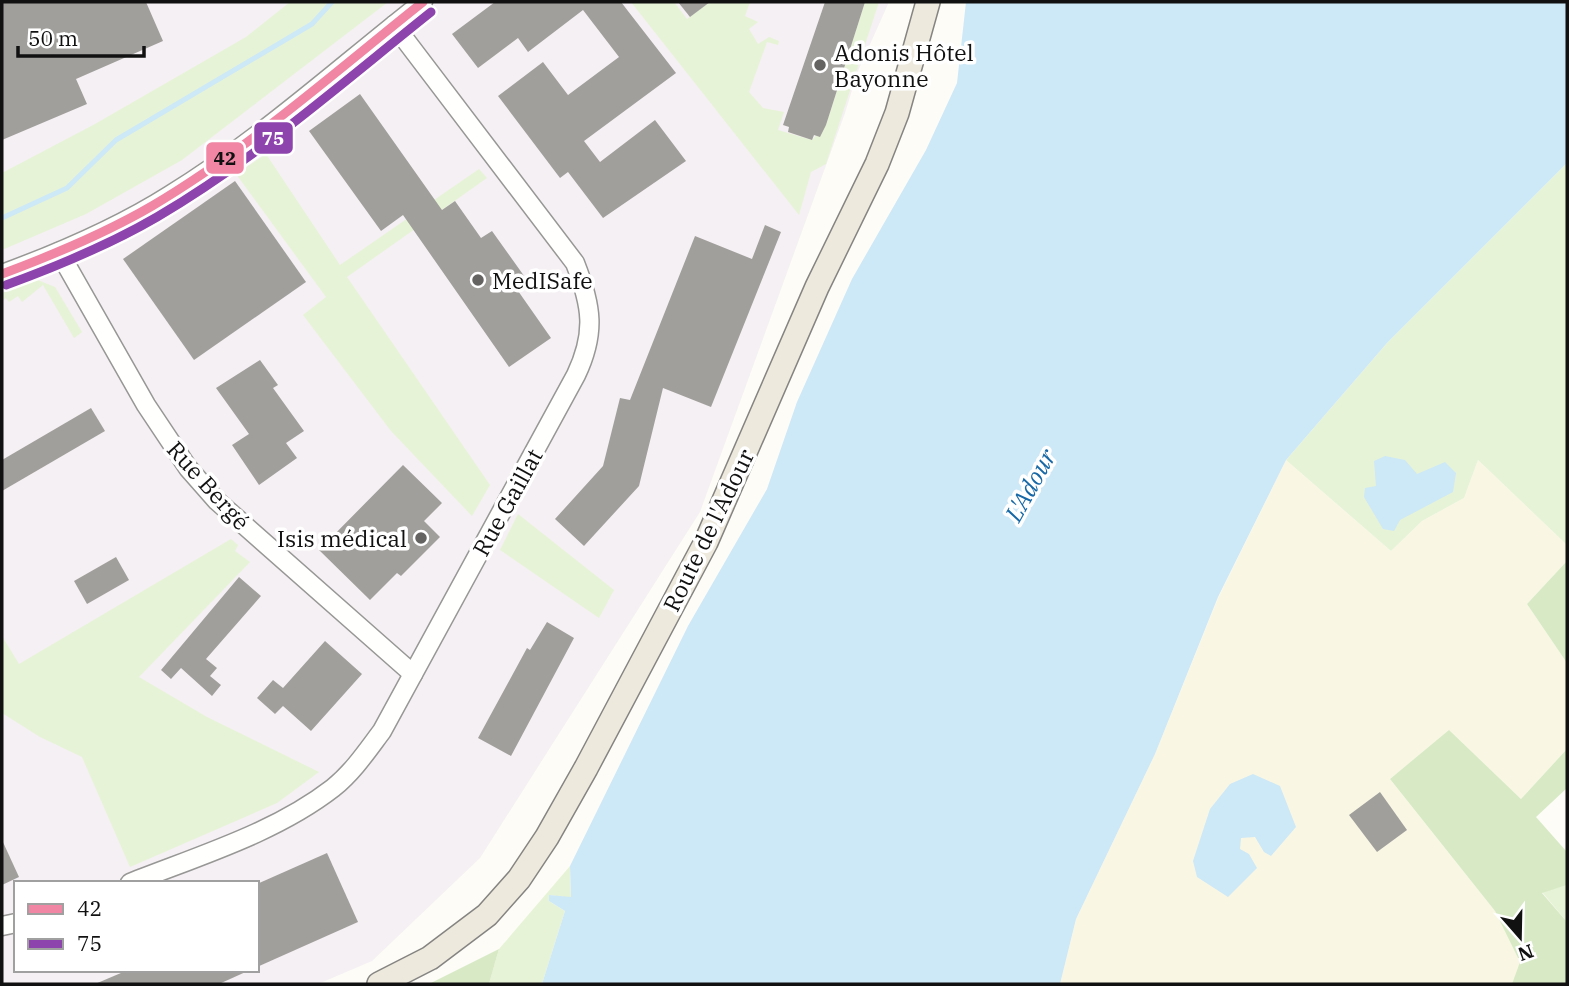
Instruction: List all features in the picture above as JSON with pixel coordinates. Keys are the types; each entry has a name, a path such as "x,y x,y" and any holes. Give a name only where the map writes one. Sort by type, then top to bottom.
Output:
{"main road":[{"name":"Route de l'Adour","path":"379,984 430,958 463,936 487,915 519,879 547,837 586,768 706,542 817,287 877,164 897,113 928,2"}],"street":[{"path":"2,274 59,252 170,195 240,146 423,2"},
{"name":"Rue Gaillat","path":"135,881 239,840 303,808 334,787 382,731 576,376 589,345 587,296 575,263 394,25"},
{"name":"Rue Bergé","path":"59,252 140,394 188,468 226,509 413,674"}],"shaded area":[{"path":"2,2 889,2 858,71 700,512 480,858 372,961 318,984 2,984"},
{"path":"1286,460 1391,551 1422,521 1464,498 1478,460 1567,545 1567,561 1527,604 1567,663 1567,749 1521,799 1449,731 1390,779 1495,911 1521,962 1512,984 1060,984 1076,919 1155,754 1218,598"}],"green space":[{"path":"290,2 388,2 182,160 86,214 2,250 2,173 95,124 246,37"},
{"path":"631,2 674,2 687,19 710,2 750,2 745,16 758,22 749,29 758,44 769,37 779,41 778,45 767,42 749,92 763,108 784,112 778,130 812,140 826,125 865,2 879,2 826,164 811,172 799,215"},
{"path":"266,154 340,265 479,169 487,178 347,277 490,485 472,516 391,431 303,315 326,297 236,174"},
{"path":"1567,163 1567,545 1478,460 1464,498 1422,521 1391,551 1286,460 1387,343"},
{"path":"35,279 55,287 82,332 74,338 43,285 22,302 18,296 9,302 6,298 2,301 2,293"},
{"path":"518,514 614,590 599,618 500,550"},
{"path":"231,539 238,545 235,551 250,562 139,677 207,717 319,772 277,803 130,867 82,757 40,737 2,713 2,636 19,664"},
{"path":"1567,561 1567,663 1527,604"},
{"path":"1449,730 1521,799 1567,749 1567,788 1536,817 1567,852 1567,885 1542,893 1567,922 1567,984 1512,984 1520,962 1495,911 1390,779"},
{"path":"570,866 571,898 549,895 549,901 565,911 542,984 489,984 499,949"},
{"path":"1567,885 1567,922 1542,892"},
{"path":"499,949 489,984 429,984"}],"water":[{"name":"L'Adour","path":"966,2 1567,2 1567,163 1387,343 1286,460 1218,597 1155,754 1076,919 1060,984 542,984 565,911 549,901 549,895 571,897 570,866 688,626 767,489 797,402 852,279 926,150 957,83"},
{"path":"1385,456 1405,460 1417,474 1445,462 1456,473 1453,492 1400,520 1394,531 1383,529 1364,497 1365,488 1376,486 1374,461"},
{"path":"1253,774 1280,786 1296,827 1271,856 1264,852 1255,837 1241,838 1240,849 1249,854 1257,868 1228,897 1197,877 1193,861 1210,809 1230,784"}],"building":[{"path":"2,2 146,2 163,41 76,79 87,104 2,140"},
{"path":"495,2 621,2 676,73 584,141 600,162 655,120 686,161 603,218 568,172 560,178 498,96 543,62 568,95 619,57 583,10 528,52 518,38 478,68 452,34"},
{"path":"678,2 710,2 690,17"},
{"name":"Adonis Hôtel Bayonne","path":"825,2 865,2 826,125 820,137 814,135 812,140 788,132 789,127 783,125"},
{"path":"360,94 442,210 455,201 481,238 492,231 527,280 516,288 551,338 509,367 403,215 381,231 309,131"},
{"path":"235,181 306,282 194,360 123,259"},
{"path":"765,225 781,232 711,407 663,388 639,486 584,546 555,519 603,466 620,398 630,400 695,236 752,259"},
{"path":"260,360 278,385 273,388 304,431 286,443 297,458 259,485 232,445 249,434 216,388"},
{"path":"91,408 105,431 2,491 2,460"},
{"path":"403,465 442,503 424,521 440,537 401,576 397,573 370,600 319,550"},
{"path":"116,557 129,580 87,604 74,581"},
{"path":"239,577 261,596 206,659 217,668 210,676 221,685 212,696 181,668 171,679 161,670"},
{"path":"547,622 574,638 511,756 478,738 527,648 530,650"},
{"path":"325,641 362,674 311,731 283,706 275,714 257,698 273,680 283,688"},
{"path":"1380,792 1407,830 1377,852 1349,815"},
{"path":"2,840 19,877 2,885"},
{"path":"327,853 358,922 259,966 259,883"},
{"path":"123,972 246,972 219,984 95,984"}],"waterway":[{"path":"2,218 67,188 116,140 312,24 332,2"}],"transit line":[{"name":"42","path":"2,274 97,235 152,206 188,183 291,109 423,2"},
{"name":"75","path":"6,285 102,246 194,194 298,119 431,12"}],"place":[{"name":"Adonis Hôtel Bayonne","path":"820,65"},
{"name":"MedISafe","path":"478,280"},
{"name":"Isis médical","path":"421,538"}]}
